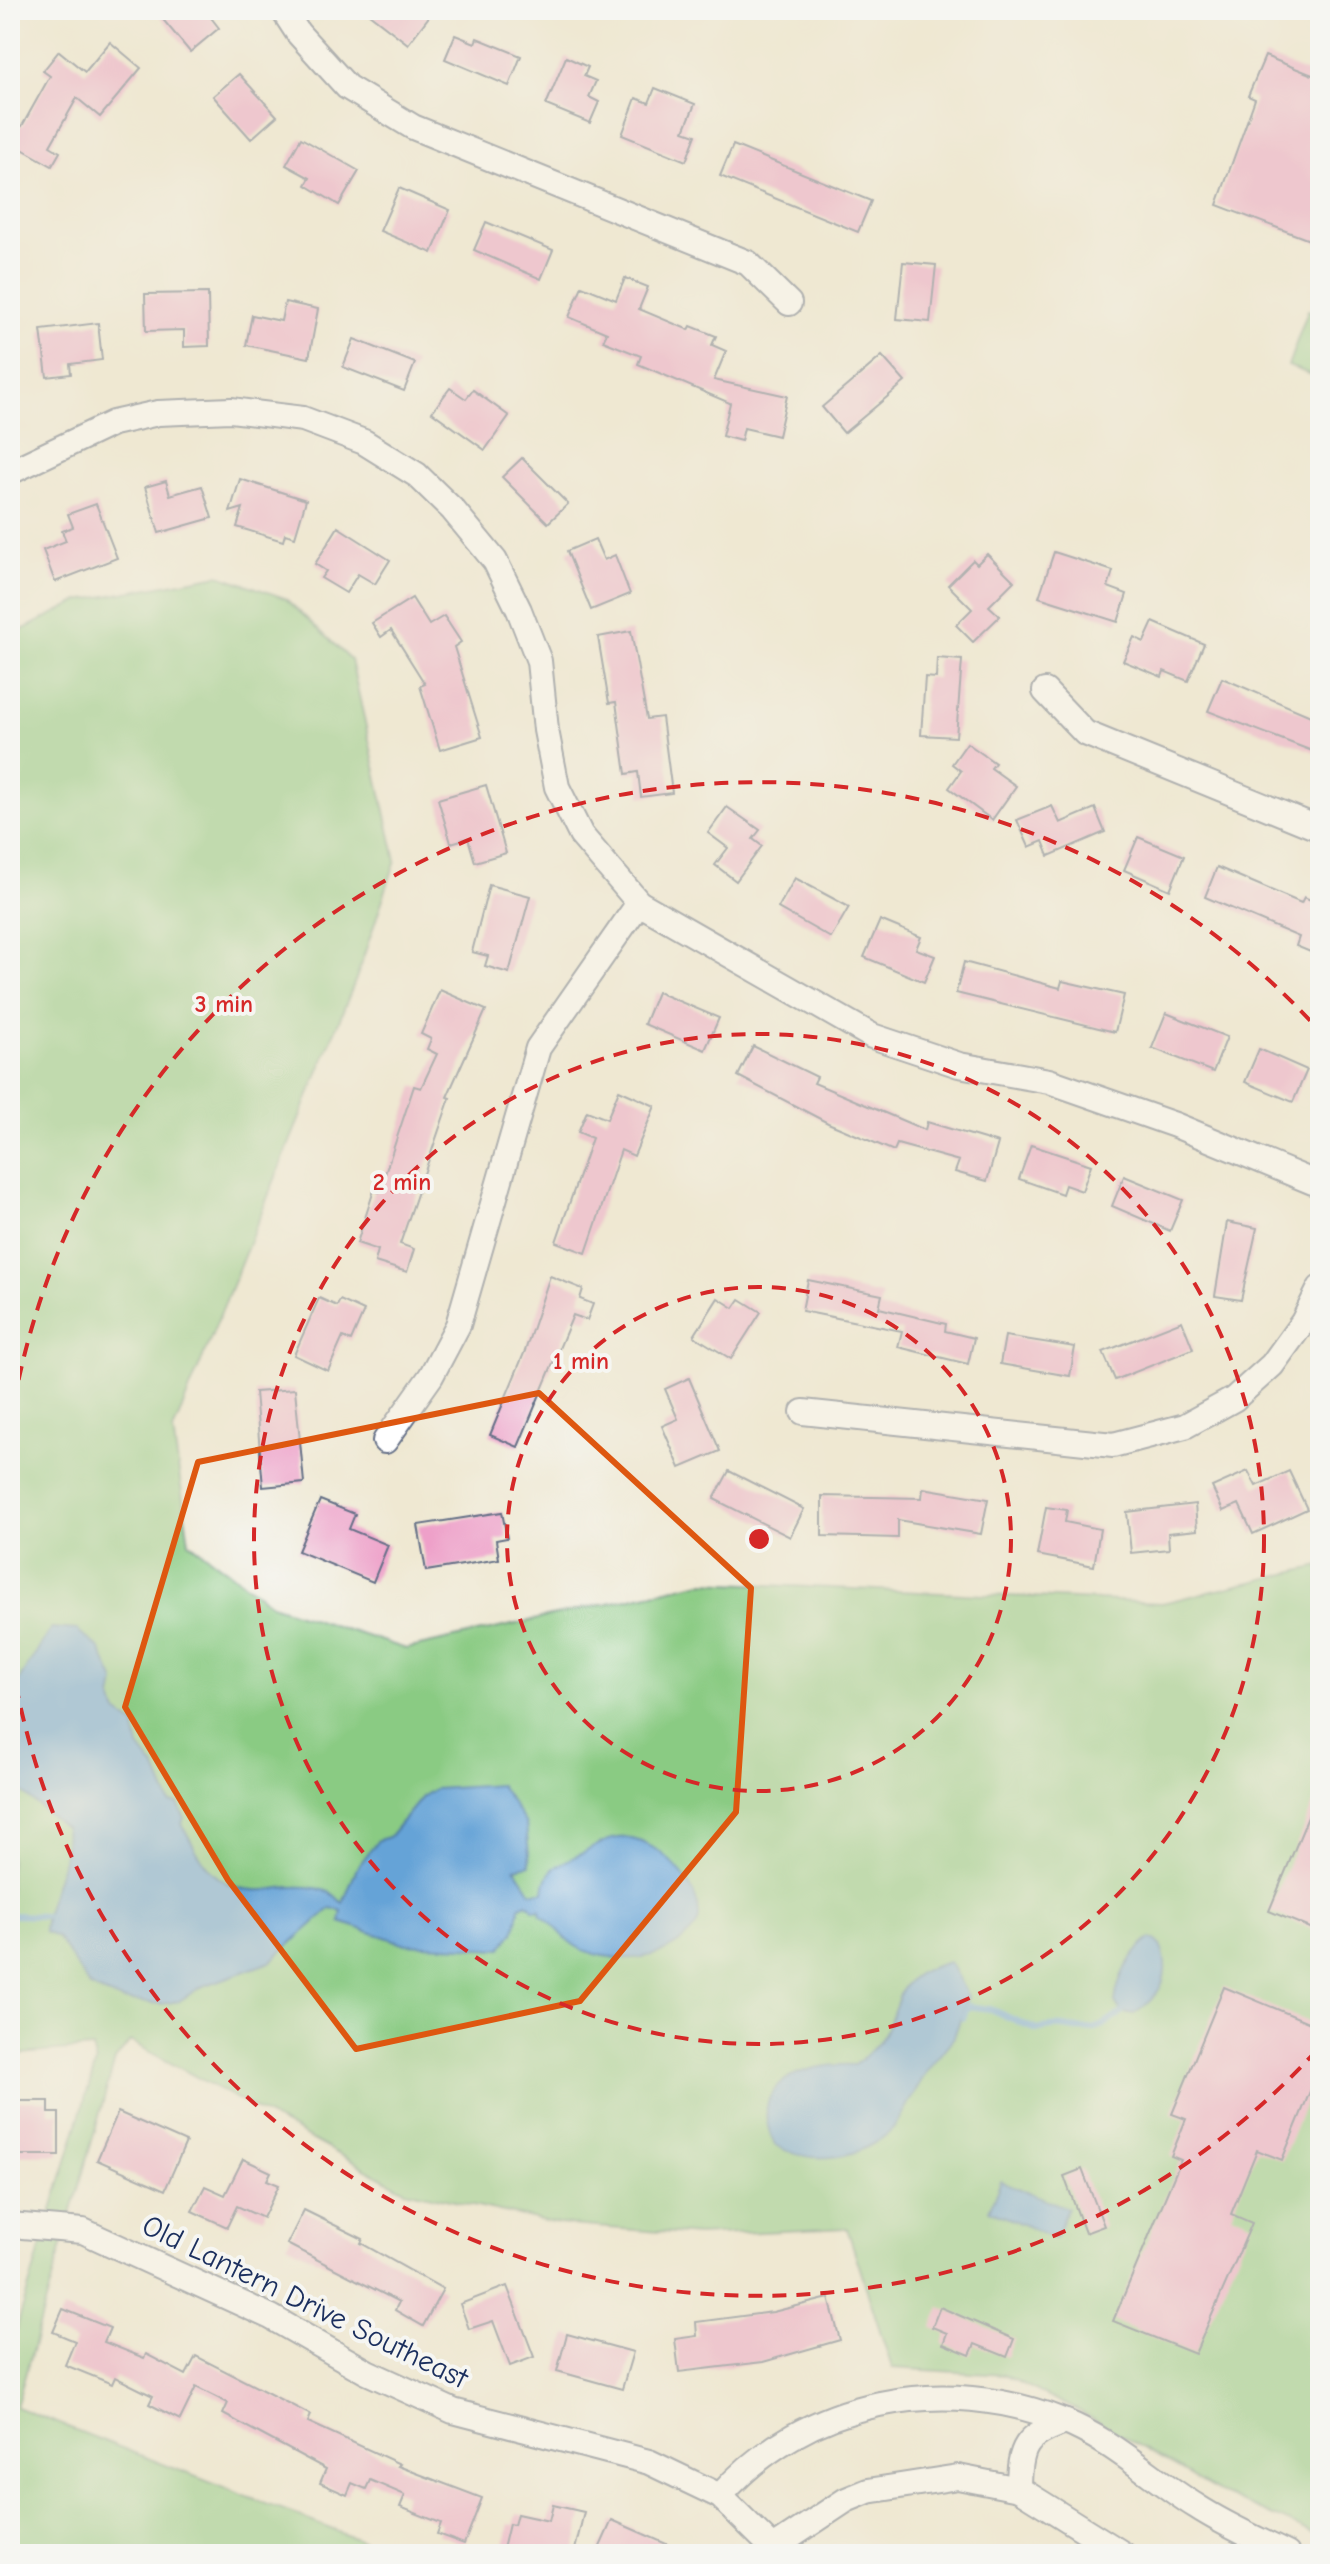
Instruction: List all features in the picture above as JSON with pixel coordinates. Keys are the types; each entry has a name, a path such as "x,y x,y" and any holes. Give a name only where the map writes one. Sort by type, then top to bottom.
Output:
{"street":[{"path":"283,10 298,33 347,87 413,127 748,263 789,303"},
{"path":"10,472 113,423 158,413 231,410 303,419 364,442 417,475 453,510 495,561 539,661 546,730 557,787 581,835 639,903 872,1036 959,1065 1049,1081 1175,1125 1320,1185"},
{"path":"1045,691 1085,733 1320,829"},
{"path":"385,1441 431,1376 458,1325 538,1048 639,903"},
{"path":"803,1412 1113,1445 1185,1426 1234,1399 1272,1365 1303,1322 1320,1288"},
{"name":"Old Lantern Drive Southeast","path":"10,2225 83,2231 271,2317 367,2372 453,2411 649,2462 720,2496 777,2551"},
{"path":"720,2496 744,2468 782,2440 837,2415 885,2402 929,2396 1011,2403 1066,2422 1107,2445 1254,2548 1287,2554"},
{"path":"1019,2489 1022,2450 1042,2429 1066,2422"},
{"path":"777,2551 846,2500 868,2491 958,2477 1019,2489 1123,2554"}],"highlighted area":[{"path":"539,1393 751,1588 736,1812 580,2001 356,2049 228,1880 125,1707 198,1462"}],"green space":[{"path":"1308,310 1320,314 1320,378 1288,366"},
{"path":"219,575 285,598 351,660 396,860 356,979 173,1431 189,1542 274,1606 406,1649 702,1582 1162,1603 1320,1566 1320,2536 1221,2493 1079,2411 1004,2375 892,2368 847,2228 698,2235 558,2224 405,2190 130,2041 115,2060 16,2407 395,2554 10,2554 10,2350 96,2063 92,2048 10,2055 10,636 79,601"}],"water":[{"path":"51,1628 77,1630 100,1649 115,1682 112,1698 117,1712 134,1724 139,1747 156,1769 170,1803 178,1804 184,1817 182,1824 198,1853 216,1876 227,1883 255,1890 316,1888 331,1893 343,1903 357,1868 378,1840 389,1837 422,1797 435,1789 500,1785 526,1824 530,1865 515,1868 531,1892 544,1892 548,1876 562,1863 608,1840 631,1839 659,1851 682,1874 697,1901 697,1924 676,1945 664,1951 638,1958 624,1958 596,1954 577,1947 541,1915 540,1909 534,1910 528,1903 520,1906 515,1930 501,1949 406,1944 340,1922 342,1911 331,1908 270,1962 201,1987 179,2001 161,2004 121,2000 90,1987 58,1938 44,1931 48,1905 64,1854 65,1828 10,1782 10,1695"},
{"path":"1151,1938 1156,1940 1163,1953 1163,1981 1142,2008 1134,2014 1122,2012 1115,2003 1122,1975 1131,1959"},
{"path":"949,1962 968,1996 954,2037 927,2071 893,2129 866,2147 836,2156 805,2156 775,2145 767,2123 767,2106 774,2091 800,2073 836,2065 855,2065 882,2037 900,1995 911,1979"},
{"path":"1001,2181 1067,2208 1055,2238 989,2210"}],"building":[{"path":"155,10 205,10 219,28 190,52"},
{"path":"364,10 434,10 408,44"},
{"path":"455,35 475,43 477,38 521,56 509,86 445,59"},
{"path":"110,42 141,68 100,117 77,98 50,146 60,152 52,166 10,142 10,119 22,126 50,76 43,71 59,51 85,72"},
{"path":"1265,56 1320,78 1320,244 1217,205 1255,99 1248,96"},
{"path":"566,57 588,67 584,76 596,81 589,97 599,102 590,123 546,105"},
{"path":"239,74 277,116 251,139 213,96"},
{"path":"655,88 695,104 684,131 696,135 686,161 622,135 636,98 649,103"},
{"path":"301,138 359,171 339,205 306,185 310,178 286,165"},
{"path":"733,145 871,201 858,232 720,176"},
{"path":"399,188 450,210 432,253 380,231"},
{"path":"486,222 553,250 541,279 474,250"},
{"path":"903,262 936,265 930,322 897,319"},
{"path":"625,278 648,287 639,309 689,330 691,326 716,336 712,345 726,351 714,380 787,396 778,436 744,428 741,441 722,436 730,403 638,364 641,356 603,341 607,333 569,317 582,286 616,300"},
{"path":"208,293 209,346 184,347 184,330 146,331 145,294"},
{"path":"285,302 318,309 309,358 246,345 252,315 281,321"},
{"path":"98,323 102,360 70,364 71,374 47,377 41,330"},
{"path":"354,339 415,363 404,391 343,367"},
{"path":"882,356 905,382 844,433 822,407"},
{"path":"450,388 466,399 473,390 509,416 485,450 432,412"},
{"path":"522,458 568,504 548,523 502,477"},
{"path":"240,479 306,500 295,537 285,534 283,541 237,527 243,508 230,512"},
{"path":"166,481 170,495 202,486 212,518 159,533 145,487"},
{"path":"96,504 117,558 55,582 43,550 66,541 62,531 73,527 68,514"},
{"path":"338,527 390,560 375,584 358,574 346,593 321,578 326,571 315,564"},
{"path":"595,539 604,560 615,555 630,594 591,610 567,551"},
{"path":"1054,552 1113,571 1108,587 1127,594 1118,622 1039,597"},
{"path":"987,554 1014,581 989,606 1000,616 973,642 956,625 972,609 948,585 973,560 977,564"},
{"path":"412,598 429,625 444,616 461,642 454,647 482,737 440,750 420,686 425,684 391,630 381,637 372,623"},
{"path":"1153,622 1204,644 1188,681 1164,671 1162,677 1123,661 1134,637 1144,642"},
{"path":"631,631 647,719 662,717 672,793 641,797 638,772 626,774 616,702 609,703 598,637"},
{"path":"937,658 962,660 956,737 921,735 925,677 936,678"},
{"path":"1222,678 1320,720 1320,754 1208,711"},
{"path":"967,743 995,763 991,768 1016,786 992,820 949,788 961,771 952,764"},
{"path":"486,785 506,853 475,862 468,838 451,843 438,799"},
{"path":"1052,806 1060,823 1095,808 1105,832 1049,856 1043,841 1029,847 1017,820"},
{"path":"727,807 760,830 753,839 762,846 736,881 715,865 728,848 708,833"},
{"path":"1138,837 1184,856 1170,890 1124,870"},
{"path":"1217,867 1301,903 1304,897 1320,904 1320,956 1296,946 1299,937 1205,897"},
{"path":"795,878 849,907 831,938 778,908"},
{"path":"489,885 530,896 509,973 485,966 488,956 472,952"},
{"path":"880,920 921,937 916,949 935,956 924,982 864,957"},
{"path":"964,962 1060,988 1062,981 1124,995 1115,1032 956,993"},
{"path":"440,990 486,1010 447,1097 450,1098 400,1244 414,1249 407,1272 375,1262 378,1250 357,1243 374,1190 379,1192 414,1086 421,1088 437,1054 427,1049 431,1039 421,1034"},
{"path":"657,992 719,1018 705,1050 644,1024"},
{"path":"1166,1013 1227,1037 1213,1072 1152,1048"},
{"path":"753,1046 817,1077 814,1083 925,1130 927,1122 998,1143 987,1181 955,1172 959,1161 897,1144 894,1151 828,1123 738,1076"},
{"path":"1259,1049 1307,1070 1293,1102 1245,1082"},
{"path":"619,1090 655,1106 634,1156 621,1150 586,1253 556,1242 592,1138 578,1132 587,1111 607,1119"},
{"path":"1031,1145 1091,1165 1082,1191 1065,1185 1062,1194 1019,1179"},
{"path":"1124,1176 1183,1200 1170,1231 1112,1206"},
{"path":"1227,1222 1257,1228 1241,1300 1215,1296"},
{"path":"550,1276 583,1289 580,1299 593,1304 587,1320 573,1315 518,1447 490,1435 525,1351"},
{"path":"808,1280 882,1295 879,1308 946,1324 945,1331 974,1338 968,1364 898,1347 902,1331 802,1311"},
{"path":"319,1298 337,1306 340,1300 364,1311 351,1341 343,1337 328,1371 294,1355"},
{"path":"718,1298 734,1308 740,1299 761,1312 731,1359 694,1336"},
{"path":"1182,1321 1193,1349 1115,1380 1103,1352"},
{"path":"1005,1336 1075,1347 1070,1376 1000,1364"},
{"path":"689,1378 720,1451 680,1468 662,1426 678,1419 665,1389"},
{"path":"295,1389 304,1483 263,1487 255,1392"},
{"path":"729,1471 804,1509 790,1537 714,1499"},
{"path":"1248,1471 1256,1486 1289,1471 1307,1509 1253,1534 1239,1504 1223,1511 1212,1487"},
{"path":"923,1488 988,1499 981,1534 898,1520 898,1538 822,1536 822,1496 922,1498"},
{"path":"320,1500 355,1514 349,1529 388,1545 373,1582 298,1551"},
{"path":"1195,1504 1197,1530 1168,1533 1169,1549 1131,1553 1127,1512"},
{"path":"1046,1507 1067,1510 1065,1522 1100,1529 1094,1566 1037,1555"},
{"path":"502,1512 507,1538 496,1540 499,1559 426,1571 418,1525"},
{"path":"1320,1788 1320,1932 1269,1911"},
{"path":"1224,1987 1320,2027 1320,2067 1282,2160 1257,2150 1231,2214 1252,2223 1195,2354 1113,2321 1181,2160 1171,2156 1186,2119 1172,2114"},
{"path":"10,2101 49,2101 49,2113 59,2113 59,2155 10,2155"},
{"path":"118,2112 186,2142 165,2190 97,2160"},
{"path":"243,2159 271,2172 267,2180 279,2185 263,2218 237,2206 227,2227 192,2211 205,2186 225,2195"},
{"path":"1082,2169 1104,2226 1085,2233 1064,2176"},
{"path":"304,2210 363,2239 361,2243 443,2289 423,2326 395,2310 399,2302 287,2244"},
{"path":"507,2286 534,2357 510,2366 493,2321 469,2329 460,2304"},
{"path":"829,2298 840,2340 763,2362 679,2372 675,2339 697,2336 696,2322 773,2312"},
{"path":"940,2307 1014,2339 1007,2357 975,2344 970,2355 943,2344 947,2333 932,2327"},
{"path":"63,2309 110,2328 104,2342 144,2358 146,2354 186,2375 196,2356 311,2415 308,2422 400,2464 398,2466 482,2498 464,2544 437,2534 441,2523 400,2507 405,2495 370,2480 366,2489 352,2483 347,2495 320,2483 326,2469 223,2414 228,2403 196,2387 180,2420 149,2404 153,2396 115,2377 112,2384 65,2365 75,2341 53,2332"},
{"path":"567,2334 633,2352 622,2389 557,2371"},
{"path":"553,2505 584,2512 574,2554 525,2554 503,2549 509,2524 514,2525 517,2514 549,2521"},
{"path":"612,2520 689,2554 610,2554 599,2549"}],"waterway":[{"path":"10,1915 44,1916"},
{"path":"963,2018 967,2006 990,2009 1037,2030 1049,2027 1087,2029 1109,2022 1122,2012"}]}
